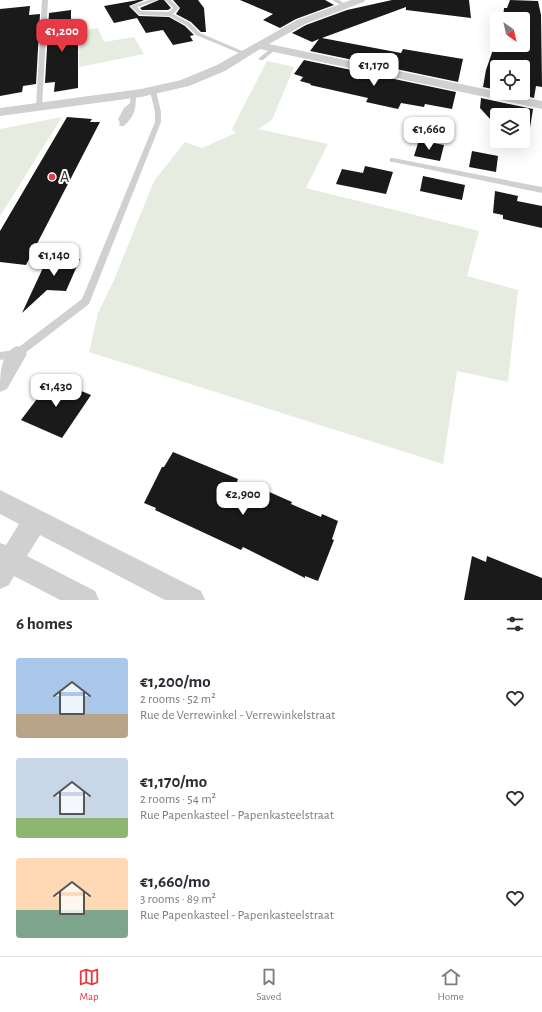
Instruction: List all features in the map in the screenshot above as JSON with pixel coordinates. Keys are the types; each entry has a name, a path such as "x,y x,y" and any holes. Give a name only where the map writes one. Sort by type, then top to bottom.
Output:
{"street":[{"path":"266,48 284,30 339,2 360,0"},
{"path":"0,112 133,99 153,91 188,85 246,54 266,48 542,103"},
{"path":"0,383 9,355"},
{"path":"0,502 192,600"},
{"path":"36,520 3,564 86,600"}],"lane":[{"path":"39,107 45,0"},
{"path":"155,0 133,6 140,13 170,14 188,24 198,34 246,54"},
{"path":"168,0 176,8 170,14"},
{"path":"261,59 266,48"},
{"path":"9,355 86,301 158,122 158,112 153,91"},
{"path":"122,124 128,120 133,109 133,99"},
{"path":"393,160 542,190"}],"shaded area":[{"path":"98,28 104,42 134,37 144,54 79,67 79,31"},
{"path":"267,61 294,67 272,120 258,129 328,144 306,188 479,231 467,276 518,290 508,382 457,371 443,464 89,352 98,313 114,280 154,181 185,142 202,148 236,133 232,129"},
{"path":"62,117 0,216 0,129"}],"building":[{"path":"144,0 129,6 139,16 169,17 185,26 194,35 190,36 193,41 173,45 163,30 146,33 137,18 114,23 104,6"},
{"path":"159,0 164,0 171,8 168,10 142,10 140,8"},
{"path":"173,0 198,0 204,8 206,32 201,32 191,22 176,14 180,8"},
{"path":"240,0 325,0 334,5 296,19 280,28 263,20 273,14"},
{"path":"392,0 469,0 471,18 406,10 406,7 322,38 401,53 403,49 463,59 458,82 310,51 319,39 312,42 292,33 306,25 347,10"},
{"path":"510,0 538,1 541,15 542,87 536,86 534,98 530,97 530,60 490,60 490,88 483,87 486,70 492,52 530,52 530,12 504,12 504,8 507,8"},
{"path":"30,6 29,15 40,14 36,84 23,86 22,92 0,96 0,9"},
{"path":"71,10 71,37 78,36 78,88 54,92 55,82 45,83 49,13"},
{"path":"304,60 456,92 452,109 425,104 424,107 401,103 398,109 366,102 368,98 310,85 311,84 300,81 303,77 294,74"},
{"path":"481,98 528,108 490,108 490,119 480,108"},
{"path":"530,108 533,109 530,128"},
{"name":"A","path":"67,117 92,119 90,122 100,122 26,265 0,262 0,231"},
{"path":"419,140 444,145 440,161 414,156"},
{"path":"472,151 498,156 496,172 469,167"},
{"path":"365,166 393,172 386,194 336,184 342,169 363,173"},
{"path":"423,176 465,185 462,200 420,191"},
{"path":"495,191 518,196 517,201 542,206 542,228 503,219 503,215 493,213"},
{"path":"48,257 80,259 66,291 47,290 22,313"},
{"path":"52,379 91,395 62,438 21,420"},
{"path":"173,452 238,479 237,482 265,494 267,491 292,502 291,504 321,517 322,514 338,521 332,539 334,540 318,581 305,576 305,578 243,547 241,550 155,510 156,508 144,503 162,467 164,467"},
{"path":"472,556 486,562 487,556 542,578 542,600 464,600"}],"place":[{"name":"A","path":"52,177"}]}
